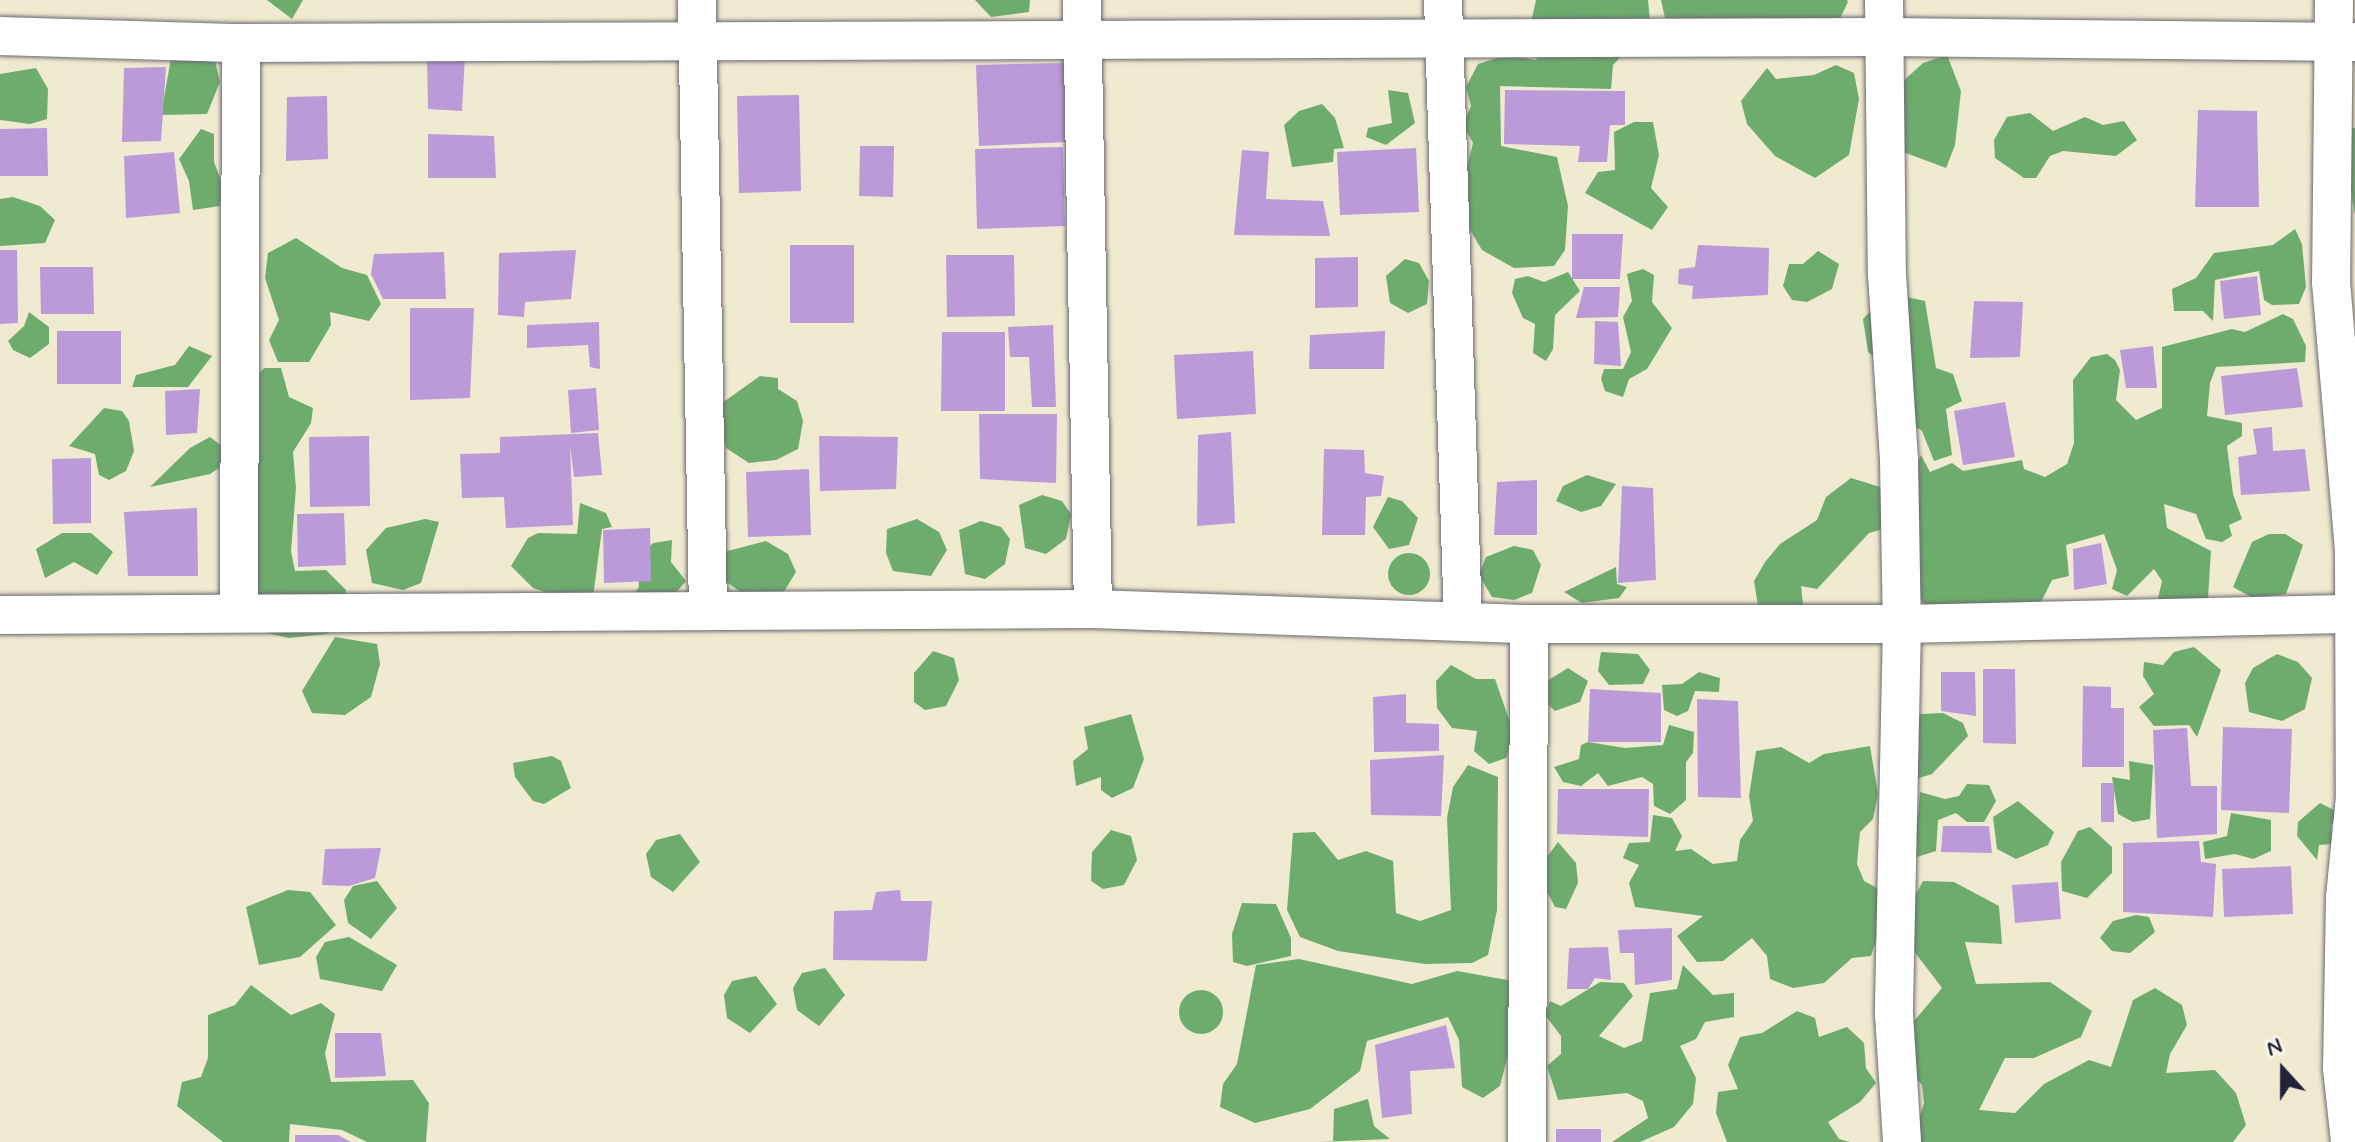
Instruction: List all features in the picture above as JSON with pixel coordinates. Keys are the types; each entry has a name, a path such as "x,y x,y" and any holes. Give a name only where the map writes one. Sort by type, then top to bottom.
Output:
{"street":[{"path":"697,0 708,611"},
{"path":"1082,0 1093,609"},
{"path":"1443,0 1463,622"},
{"path":"1884,0 1887,274 1899,460 1902,624 1894,1014 1902,1142"},
{"path":"2334,0 2345,42 2331,282 2354,553 2355,797 2345,898 2342,1068 2350,1142"},
{"path":"0,36 241,43 1886,37 2345,42"},
{"path":"239,613 241,43"},
{"path":"0,615 1093,609 1529,624 1902,624 2354,614"},
{"path":"1527,1142 1529,624"}],"green space":[{"path":"267,0 303,0 292,19"},
{"path":"975,0 1030,0 1029,12 991,17"},
{"path":"1536,0 1648,0 1650,21 1530,27"},
{"path":"1661,0 1848,2 1822,55 1665,18"},
{"path":"1543,44 1628,49 1613,65 1611,89 1500,86 1501,146 1557,157 1568,206 1565,250 1554,266 1514,268 1482,250 1467,225 1463,184 1473,143 1463,125 1471,106 1466,87 1478,64 1507,55 1536,60"},
{"path":"1947,55 1961,91 1955,145 1946,168 1898,150 1901,83 1923,63"},
{"path":"214,56 220,82 207,114 161,115 171,58"},
{"path":"1836,65 1854,73 1859,99 1849,155 1815,178 1775,156 1747,124 1741,101 1767,68 1776,79 1814,75"},
{"path":"36,68 48,89 47,119 30,124 0,120 0,74"},
{"path":"1388,90 1408,93 1415,123 1386,145 1366,137 1368,128 1392,123"},
{"path":"1322,104 1335,118 1344,148 1334,149 1333,162 1292,167 1284,125 1299,111"},
{"path":"2030,113 2053,131 2085,117 2103,125 2124,121 2137,140 2116,156 2063,151 2050,156 2036,178 2024,178 1995,158 1994,140 2007,117"},
{"path":"1634,122 1653,122 1659,155 1651,188 1668,207 1652,230 1585,193 1598,172 1615,170 1614,132"},
{"path":"2355,128 2355,216 2351,190 2338,171 2349,129"},
{"path":"201,129 214,134 214,162 224,188 220,206 193,210 189,181 179,159"},
{"path":"13,197 40,206 55,220 45,243 0,246 0,199"},
{"path":"2295,229 2302,244 2306,287 2299,304 2272,305 2264,300 2259,271 2215,280 2213,321 2203,311 2174,311 2172,289 2196,278 2214,253 2273,245"},
{"path":"296,238 342,268 367,275 381,304 369,321 330,312 331,325 309,362 278,362 269,340 279,320 265,278 268,253"},
{"path":"1818,251 1839,264 1832,289 1807,302 1792,300 1783,286 1789,264 1803,264"},
{"path":"1405,259 1419,263 1429,281 1427,304 1408,313 1390,303 1386,276"},
{"path":"1643,269 1654,275 1652,302 1672,328 1647,369 1629,379 1623,397 1605,391 1601,379 1604,369 1623,369 1631,352 1623,317 1632,301 1627,274"},
{"path":"1568,272 1580,291 1555,315 1553,349 1546,361 1533,353 1535,324 1523,318 1512,293 1515,279 1528,276 1544,282"},
{"path":"1888,293 1925,301 1936,368 1953,374 1962,401 1946,409 1952,455 1934,461 1922,431 1883,406 1898,377 1868,352 1863,319"},
{"path":"29,312 49,327 49,344 30,358 13,350 8,341 24,326"},
{"path":"2283,314 2293,319 2306,346 2305,362 2216,367 2210,383 2207,416 2242,423 2242,436 2227,446 2233,494 2242,519 2229,525 2232,536 2222,542 2206,539 2196,514 2164,504 2167,528 2211,551 2208,598 2200,610 2170,608 2158,598 2162,581 2154,569 2127,596 2112,589 2117,570 2104,534 2066,545 2069,576 2052,580 2036,612 1926,605 1905,583 1901,524 1869,533 1817,589 1801,586 1803,604 1796,620 1760,618 1754,581 1765,562 1780,544 1817,520 1826,497 1851,478 1903,494 1921,455 1930,472 1952,463 1963,471 2022,460 2024,469 2045,477 2067,464 2074,443 2073,380 2091,357 2107,354 2115,360 2120,370 2116,400 2136,420 2162,408 2162,347 2232,329 2245,332"},
{"path":"189,346 212,356 188,387 132,387 136,375 175,365"},
{"path":"264,368 281,368 289,397 313,408 311,423 293,452 296,488 291,551 295,571 326,570 346,590 342,619 327,634 289,638 258,631 250,384"},
{"path":"760,376 778,378 778,389 797,401 803,421 798,449 776,460 749,463 726,448 715,408"},
{"path":"104,408 122,411 129,421 134,451 126,471 109,480 99,475 95,454 69,446"},
{"path":"210,437 227,450 222,466 210,474 150,487 190,448"},
{"path":"1587,475 1616,484 1601,506 1581,512 1556,501 1563,486"},
{"path":"1042,495 1062,501 1071,514 1066,539 1046,554 1025,548 1019,505"},
{"path":"1388,497 1402,501 1418,518 1409,545 1389,549 1373,527"},
{"path":"580,503 606,513 612,527 602,529 593,597 559,597 533,588 511,566 528,538 538,533 577,534"},
{"path":"425,519 439,522 421,583 403,590 372,583 366,550 386,528"},
{"path":"917,519 939,532 947,550 931,576 893,571 886,553 887,529"},
{"path":"981,521 1001,527 1010,539 1005,564 985,579 965,574 959,530"},
{"path":"62,533 91,533 113,552 97,575 74,562 45,578 36,549"},
{"path":"2269,534 2285,534 2303,545 2286,594 2253,598 2233,587 2252,542"},
{"path":"672,540 671,562 686,581 673,596 630,599 639,587 636,559 653,543"},
{"path":"766,541 788,554 796,572 780,598 742,593 717,575 720,553"},
{"path":"1514,546 1533,550 1541,565 1532,593 1514,600 1492,597 1479,575 1486,557"},
{"path":"1409,553 1424,559 1430,574 1424,589 1409,595 1394,589 1388,574 1394,559"},
{"path":"1616,567 1617,584 1627,587 1619,598 1582,603 1564,592"},
{"path":"335,637 377,644 380,664 371,697 345,715 312,713 302,691"},
{"path":"2194,647 2221,670 2197,737 2189,725 2154,726 2139,707 2154,694 2143,676 2144,662 2163,665 2174,652"},
{"path":"933,651 954,658 959,680 946,706 925,710 914,702 914,673"},
{"path":"1601,652 1638,654 1650,670 1643,684 1609,685 1598,671"},
{"path":"2277,654 2298,662 2312,678 2305,709 2282,721 2249,712 2245,683 2253,668"},
{"path":"1451,665 1476,679 1495,679 1514,734 1506,758 1489,764 1474,751 1477,731 1452,728 1437,708 1436,681"},
{"path":"1568,668 1588,681 1580,702 1555,711 1541,698 1547,681"},
{"path":"1699,672 1720,678 1719,692 1695,691 1688,711 1677,716 1664,710 1662,685 1682,684"},
{"path":"1943,713 1963,723 1968,736 1932,774 1913,780 1911,727 1921,714"},
{"path":"1131,714 1144,759 1133,788 1112,798 1101,790 1101,777 1076,786 1073,761 1088,749 1084,727"},
{"path":"1669,725 1694,732 1693,753 1686,762 1686,800 1670,814 1654,806 1653,784 1642,777 1608,786 1598,773 1581,786 1563,782 1554,767 1579,759 1581,745 1588,742 1625,748 1663,745"},
{"path":"1870,746 1878,794 1873,819 1860,832 1857,864 1864,881 1879,889 1878,934 1871,956 1852,958 1824,983 1793,988 1770,979 1767,956 1752,938 1723,961 1697,962 1677,936 1703,916 1635,907 1629,883 1639,865 1623,858 1629,843 1650,842 1653,815 1672,818 1682,836 1675,851 1691,849 1713,864 1737,861 1740,840 1753,821 1749,796 1756,751 1781,747 1809,763 1824,754"},
{"path":"552,756 561,761 571,788 544,804 533,801 515,777 513,763"},
{"path":"2129,761 2153,765 2150,819 2133,822 2118,814 2112,777 2130,780"},
{"path":"1468,765 1498,777 1497,910 1488,955 1472,963 1425,964 1338,951 1300,937 1287,910 1293,833 1315,832 1338,860 1366,851 1393,861 1396,913 1420,921 1451,910 1447,818 1453,787"},
{"path":"1967,784 1989,785 1996,801 1984,822 1967,822 1956,813 1938,820 1936,851 1917,857 1886,847 1894,819 1918,816 1920,792 1945,799 1959,796"},
{"path":"2018,801 2054,832 2048,845 2016,859 1997,849 1993,817"},
{"path":"2320,803 2340,813 2331,826 2333,844 2319,845 2317,860 2297,836 2298,822"},
{"path":"2231,813 2271,820 2271,851 2253,859 2235,854 2205,859 2203,842 2227,836"},
{"path":"2090,827 2112,847 2112,873 2087,898 2062,891 2061,862 2078,831"},
{"path":"1111,830 1131,836 1137,860 1124,885 1103,889 1091,881 1092,852"},
{"path":"680,834 700,862 673,892 651,877 646,854 656,840"},
{"path":"1558,842 1576,863 1578,883 1566,909 1555,907 1544,886 1544,861"},
{"path":"377,881 397,908 371,939 348,923 344,900 353,886"},
{"path":"1923,881 1954,882 1999,906 2002,944 1965,942 1976,984 2050,982 2092,1011 2081,1037 2034,1058 2005,1058 1979,1110 2015,1113 2044,1084 2089,1060 2111,1067 2133,1000 2155,988 2182,1005 2187,1025 2170,1054 2166,1073 2215,1070 2236,1093 2246,1125 2233,1142 1912,1142 1924,1103 1922,1085 1902,1062 1903,1034 1942,988 1904,938 1906,912"},
{"path":"288,890 310,892 336,925 300,957 259,965 246,907"},
{"path":"1242,903 1276,904 1291,938 1291,956 1247,966 1233,962 1232,934"},
{"path":"2136,915 2149,917 2155,932 2130,953 2112,951 2100,938 2113,921"},
{"path":"349,937 397,965 382,991 320,979 316,957 325,942"},
{"path":"1299,959 1412,984 1457,971 1513,981 1512,1039 1500,1086 1483,1098 1462,1087 1459,1040 1448,1017 1367,1041 1360,1071 1310,1109 1255,1123 1220,1107 1223,1084 1237,1064 1256,965"},
{"path":"1683,965 1713,995 1734,993 1734,1017 1705,1022 1696,1039 1680,1046 1696,1078 1693,1104 1674,1127 1640,1142 1612,1142 1648,1118 1643,1101 1627,1093 1558,1100 1547,1066 1561,1054 1561,1036 1545,1015 1550,1001 1561,1006 1600,982 1624,983 1633,996 1599,1036 1624,1048 1642,1041 1650,993 1677,989"},
{"path":"825,968 845,995 819,1026 797,1010 793,988 802,973"},
{"path":"756,976 777,1004 750,1033 727,1018 724,995 732,981"},
{"path":"251,985 291,1015 321,1003 335,1014 325,1053 331,1082 413,1080 429,1103 426,1142 367,1142 342,1130 290,1124 289,1142 223,1142 177,1106 182,1082 201,1077 208,1058 208,1015 235,1005"},
{"path":"1201,990 1216,997 1223,1012 1216,1027 1201,1034 1186,1027 1179,1012 1186,997"},
{"path":"1797,1011 1815,1018 1819,1037 1847,1027 1864,1043 1866,1068 1876,1083 1860,1102 1828,1122 1839,1139 1850,1142 1727,1142 1716,1113 1718,1092 1738,1089 1728,1065 1740,1037 1762,1033"},
{"path":"1368,1099 1374,1126 1390,1139 1318,1142 1333,1141 1334,1109"}],"building":[{"path":"465,55 462,111 428,109 427,56"},
{"path":"1064,63 1067,142 979,146 976,65"},
{"path":"166,67 161,141 122,142 124,68"},
{"path":"1505,90 1625,91 1625,125 1610,125 1607,162 1578,162 1580,146 1504,144"},
{"path":"799,95 801,191 739,193 737,96"},
{"path":"327,96 328,159 286,161 287,97"},
{"path":"2198,110 2257,111 2259,207 2195,207"},
{"path":"47,128 48,176 0,176 0,129"},
{"path":"428,134 494,136 496,178 428,178"},
{"path":"860,146 894,146 893,197 859,196"},
{"path":"1063,147 1065,226 977,229 975,149"},
{"path":"1416,148 1419,212 1340,215 1337,152"},
{"path":"1242,150 1269,152 1266,199 1323,201 1330,236 1234,235"},
{"path":"174,152 180,213 126,218 124,156"},
{"path":"1572,234 1623,234 1620,279 1572,279"},
{"path":"790,245 854,245 854,323 790,323"},
{"path":"1698,245 1769,248 1768,295 1692,299 1693,286 1678,284 1679,269 1695,267"},
{"path":"0,250 17,250 18,323 0,324"},
{"path":"576,250 571,299 525,302 524,317 498,315 499,253"},
{"path":"444,252 446,299 383,299 371,274 374,254"},
{"path":"946,255 1014,255 1015,316 947,317"},
{"path":"1358,257 1358,307 1315,308 1315,258"},
{"path":"40,267 93,267 94,314 41,314"},
{"path":"2257,276 2261,315 2224,319 2220,281"},
{"path":"1584,287 1620,287 1618,317 1576,318"},
{"path":"1974,301 2023,302 2020,357 1970,358"},
{"path":"410,308 474,308 470,398 410,400"},
{"path":"1595,321 1618,322 1621,366 1594,364"},
{"path":"599,322 600,369 590,367 588,345 527,348 527,325"},
{"path":"1053,325 1056,407 1032,407 1029,357 1010,357 1008,327"},
{"path":"57,331 121,331 121,384 57,384"},
{"path":"1385,331 1384,369 1309,369 1310,335"},
{"path":"942,332 1005,332 1005,411 941,411"},
{"path":"2153,346 2157,388 2126,388 2120,350"},
{"path":"1253,351 1256,414 1177,419 1174,355"},
{"path":"2297,368 2303,407 2225,415 2221,376"},
{"path":"596,388 599,430 571,433 568,390"},
{"path":"200,389 197,433 166,435 165,391"},
{"path":"2005,402 2015,457 1963,465 1954,411"},
{"path":"979,414 1057,414 1056,483 980,479"},
{"path":"2272,427 2273,451 2305,449 2310,491 2241,495 2238,457 2257,454 2253,429"},
{"path":"1231,432 1235,523 1197,526 1198,435"},
{"path":"598,433 602,475 574,477 570,445 573,525 506,528 504,497 462,498 460,454 500,453 500,437"},
{"path":"369,436 370,506 310,507 309,437"},
{"path":"819,436 898,437 896,489 820,491"},
{"path":"1324,449 1364,450 1365,473 1384,476 1381,496 1366,497 1365,535 1322,535"},
{"path":"91,458 91,523 53,524 52,459"},
{"path":"809,469 811,535 748,537 746,472"},
{"path":"1537,480 1537,535 1494,535 1497,482"},
{"path":"1622,486 1653,488 1656,580 1618,583"},
{"path":"197,508 198,576 128,576 124,512"},
{"path":"344,513 346,565 298,567 297,514"},
{"path":"650,528 651,581 604,583 603,530"},
{"path":"2101,543 2107,584 2074,590 2073,549"},
{"path":"1983,669 2015,669 2016,744 1983,743"},
{"path":"1941,672 1975,672 1976,716 1941,711"},
{"path":"2083,686 2111,687 2111,708 2124,708 2124,767 2082,767"},
{"path":"1590,689 1661,693 1661,742 1588,742"},
{"path":"1406,694 1406,723 1439,724 1439,751 1374,752 1373,697"},
{"path":"1697,699 1738,701 1741,798 1698,797"},
{"path":"2223,727 2292,729 2289,813 2221,810"},
{"path":"2187,728 2191,786 2217,786 2217,834 2157,838 2153,730"},
{"path":"1444,755 1441,816 1371,815 1370,760"},
{"path":"2101,783 2114,783 2114,822 2101,822"},
{"path":"1558,789 1649,789 1648,837 1557,834"},
{"path":"1943,826 1989,826 1992,853 1941,852"},
{"path":"2199,841 2201,862 2216,864 2213,917 2123,912 2123,843"},
{"path":"381,848 375,878 349,886 322,885 325,849"},
{"path":"2291,866 2293,914 2224,917 2222,869"},
{"path":"2058,882 2061,919 2015,923 2012,885"},
{"path":"900,890 901,901 932,901 927,961 833,960 834,911 872,910 876,892"},
{"path":"1672,928 1672,980 1635,985 1634,953 1620,953 1618,930"},
{"path":"1608,947 1611,980 1595,978 1588,989 1567,989 1569,948"},
{"path":"1446,1025 1455,1068 1410,1071 1412,1114 1382,1118 1375,1045"},
{"path":"335,1033 381,1033 386,1076 335,1078"},
{"path":"1556,1129 1601,1129 1601,1142 1556,1142"},
{"path":"295,1135 338,1135 351,1142 295,1142"}]}
